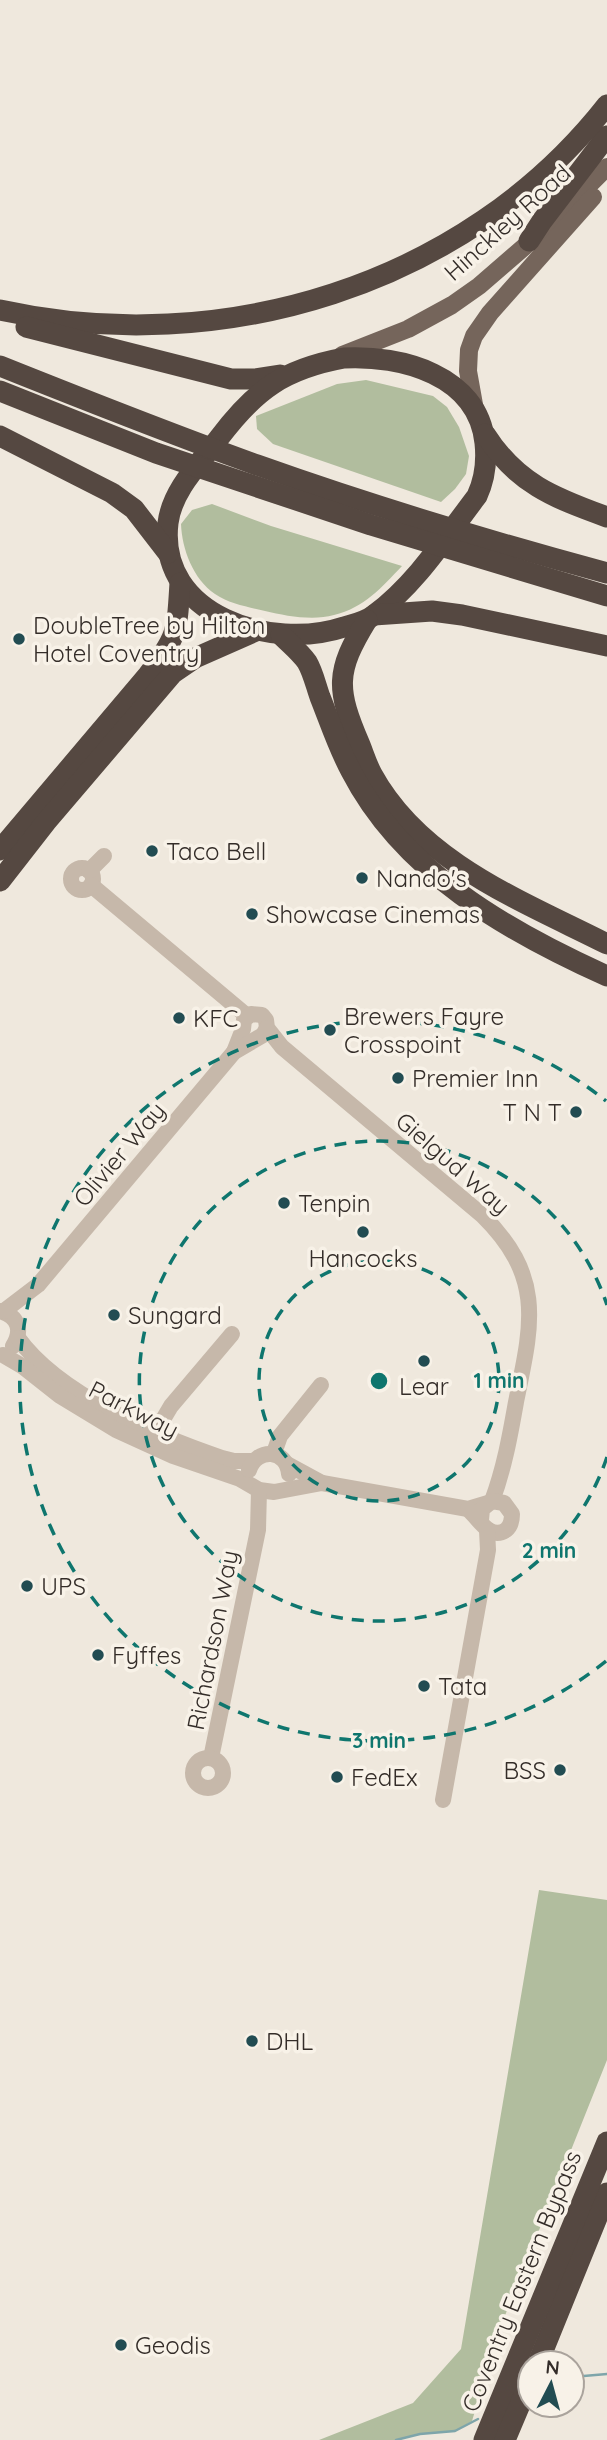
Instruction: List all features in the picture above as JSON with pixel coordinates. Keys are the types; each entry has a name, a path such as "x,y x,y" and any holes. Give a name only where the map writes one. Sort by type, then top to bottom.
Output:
{"highway":[{"path":"0,310 111,326 186,325 271,312 359,286 422,256 485,219 547,168 607,104"},
{"path":"528,241 607,136"},
{"path":"0,320 58,337 231,379 288,374 344,358 370,358 417,367 449,383 475,410 484,433 506,463 535,487 563,501 607,517"},
{"path":"0,366 260,466 457,531 607,573"},
{"path":"168,553 168,522 174,501 184,484 238,412 257,394 288,374"},
{"path":"0,391 156,453 371,526 607,596"},
{"path":"484,433 485,467 477,496 411,583 371,617 345,660 341,678 344,699 373,775 402,816 438,850 481,879 607,944"},
{"path":"0,436 112,493 134,509 168,553 180,583 208,610 256,631 281,635 309,635 335,630 371,617 432,611 607,646"},
{"path":"0,850 170,647 178,618 180,583"},
{"path":"0,881 46,822 173,673 195,658 256,631"},
{"path":"281,635 308,664 350,769 385,825 445,881 484,912 548,949 607,976"},
{"name":"Coventry Eastern Bypass","path":"484,2440 607,2143"},
{"name":"Coventry Eastern Bypass","path":"544,2349 607,2193"},
{"name":"Coventry Eastern Bypass","path":"505,2440 516,2414"}],"main road":[{"name":"Hinckley Road","path":"323,362 385,339 446,308 479,286 528,241 546,229 607,167"},
{"name":"Hinckley Road","path":"475,410 468,371 469,350 474,336 607,182"}],"street":[{"name":"Gielgud Way","path":"104,856 90,878 254,1030 282,1047 482,1215 508,1244 527,1288 530,1336 495,1502 510,1508 512,1519 506,1530 484,1523"},
{"name":"Olivier Way","path":"2,1311 38,1285 254,1030"},
{"name":"Olivier Way","path":"1,1355 10,1350 38,1285"},
{"name":"Parkway","path":"2,1311 16,1320 27,1351 86,1396 155,1433 222,1458 253,1461"},
{"path":"155,1433 171,1406 232,1334"},
{"name":"Parkway","path":"1,1355 22,1366 61,1396 116,1430 173,1456 267,1489"},
{"path":"274,1453 280,1436 321,1385"},
{"path":"322,1483 267,1489 249,1472 253,1461 262,1454 274,1453 287,1464 322,1483 484,1523"},
{"path":"267,1489 288,1479 287,1464"},
{"name":"Richardson Way","path":"211,1758 267,1489"},
{"path":"443,1800 488,1550 484,1523 495,1502"}],"green space":[{"path":"366,380 433,396 447,407 459,427 469,456 466,474 441,502 273,444 257,429 256,416 337,384"},
{"path":"212,504 271,526 402,566 363,602 334,615 317,618 291,616 233,603 207,588 190,563 184,543 181,524 192,510"},
{"path":"539,1890 607,1900 607,2060 500,2328 472,2421 455,2431 420,2434 396,2440 319,2440 413,2403 461,2349"}],"waterway":[{"path":"586,2376 607,2374"},
{"path":"396,2440 420,2434 455,2431 478,2419"}],"place":[{"name":"DoubleTree by Hilton Hotel Coventry","path":"19,639"},
{"name":"Taco Bell","path":"152,851"},
{"name":"Nando's","path":"362,878"},
{"name":"Showcase Cinemas","path":"252,914"},
{"name":"KFC","path":"179,1018"},
{"name":"Brewers Fayre Crosspoint","path":"330,1030"},
{"name":"Premier Inn","path":"398,1078"},
{"name":"T N T","path":"576,1112"},
{"name":"Tenpin","path":"284,1203"},
{"name":"Hancocks","path":"363,1232"},
{"name":"Sungard","path":"114,1315"},
{"name":"Lear","path":"424,1361"},
{"name":"UPS","path":"27,1586"},
{"name":"Fyffes","path":"98,1655"},
{"name":"Tata","path":"424,1686"},
{"name":"BSS","path":"560,1770"},
{"name":"FedEx","path":"337,1777"},
{"name":"DHL","path":"252,2041"},
{"name":"Geodis","path":"121,2345"}]}
